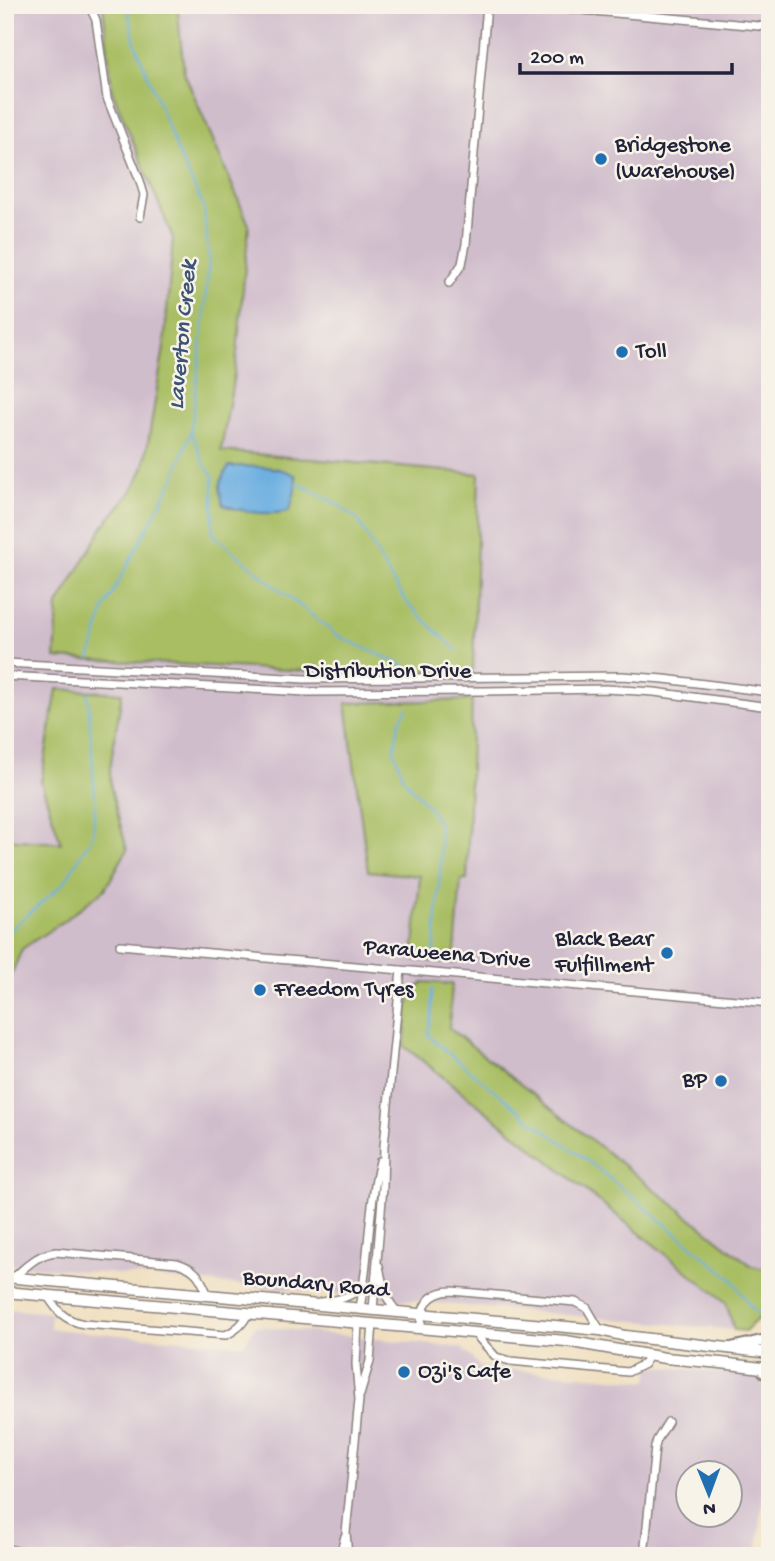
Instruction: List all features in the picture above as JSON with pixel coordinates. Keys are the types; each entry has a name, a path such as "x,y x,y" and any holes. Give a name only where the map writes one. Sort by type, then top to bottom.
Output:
{"highway":[{"path":"731,1348 770,1339"},
{"path":"766,1369 770,1378"}],"main road":[{"name":"Boundary Road","path":"9,1277 600,1330 625,1336 770,1353"},
{"name":"Boundary Road","path":"5,1292 566,1341 649,1355 766,1369"},
{"path":"233,1297 248,1313"},
{"path":"358,1323 360,1308"},
{"path":"373,1310 373,1324"},
{"path":"625,1336 644,1345 649,1355"}],"street":[{"path":"89,5 96,20 107,99 144,195 140,217"},
{"path":"450,283 462,264 466,244 487,5"},
{"path":"527,5 770,27"},
{"name":"Distribution Drive","path":"5,663 328,679 560,675 640,677 770,692"},
{"path":"26,664 26,677"},
{"name":"Distribution Drive","path":"5,676 328,692 606,689 770,707"},
{"path":"255,689 256,677"},
{"path":"483,677 484,691"},
{"path":"639,691 640,677"},
{"path":"328,679 328,692"},
{"path":"675,695 676,680"},
{"path":"702,699 703,684"},
{"name":"Paraweena Drive","path":"120,945 770,1003"},
{"path":"373,1310 384,1146 401,970"},
{"path":"360,1308 373,1191 384,1146"},
{"name":"Boundary Road","path":"9,1277 38,1257 56,1252 177,1263 194,1270 208,1295"},
{"path":"377,1258 388,1301 398,1312"},
{"path":"309,1304 347,1297 357,1293 364,1284"},
{"name":"Boundary Road","path":"421,1328 424,1306 439,1293 452,1291 575,1302 587,1308 600,1330"},
{"name":"Boundary Road","path":"47,1295 66,1318 97,1325 226,1335 243,1323 248,1313"},
{"path":"358,1323 355,1357 359,1400"},
{"path":"340,1556 346,1534 359,1400 370,1361 373,1324"},
{"path":"474,1333 496,1357 510,1361 628,1372 643,1364 649,1355"},
{"path":"644,1556 655,1447 668,1422"},
{"path":"346,1534 348,1556"},
{"path":"5,1548 28,1554"},
{"path":"5,1555 50,1556"}],"shaded area":[{"path":"5,5 770,5 770,1243 764,1313 745,1331 5,1264"},
{"path":"5,1303 7,1309 51,1313 50,1329 244,1345 255,1326 462,1348 480,1367 648,1381 650,1366 757,1375 770,1396 770,1433 757,1556 5,1556"}],"green space":[{"path":"103,5 177,5 184,72 249,225 236,363 221,451 479,474 473,670 308,671 55,658 58,605 104,525 132,491 144,467 164,347 173,238 112,91"},
{"path":"57,689 122,693 110,768 111,789 127,850 105,889 22,949 5,989 5,839 61,843 41,782"},
{"path":"472,700 467,880 461,880 454,963 413,959 420,876 368,871 346,703"},
{"path":"424,982 452,984 449,1028 752,1266 768,1270 764,1313 745,1331 734,1330 726,1302 404,1046 410,993"}],"water":[{"path":"229,466 272,468 296,476 289,511 256,512 223,505 220,484"}],"waterway":[{"name":"Laverton Creek","path":"90,659 104,609 175,476 191,431 209,258 203,205 181,160 135,43 127,5"},
{"path":"192,433 204,464 213,476 213,534 338,636 407,667"},
{"path":"296,485 301,485 337,504 358,520 409,605 456,650"},
{"name":"Laverton Creek","path":"5,939 11,929 64,883 93,835 95,800 88,693"},
{"path":"407,708 399,723 394,751 404,779 430,809 439,825 441,860 434,954"},
{"path":"432,989 432,1014 428,1034 435,1042 532,1121 592,1164 732,1279 749,1304 770,1326"}],"place":[{"name":"Bridgestone (Warehouse)","path":"601,159"},
{"name":"Toll","path":"622,352"},
{"name":"Black Bear Fulfillment","path":"667,953"},
{"name":"Freedom Tyres","path":"260,990"},
{"name":"BP","path":"721,1081"},
{"name":"Ozi's Cafe","path":"404,1372"}]}
